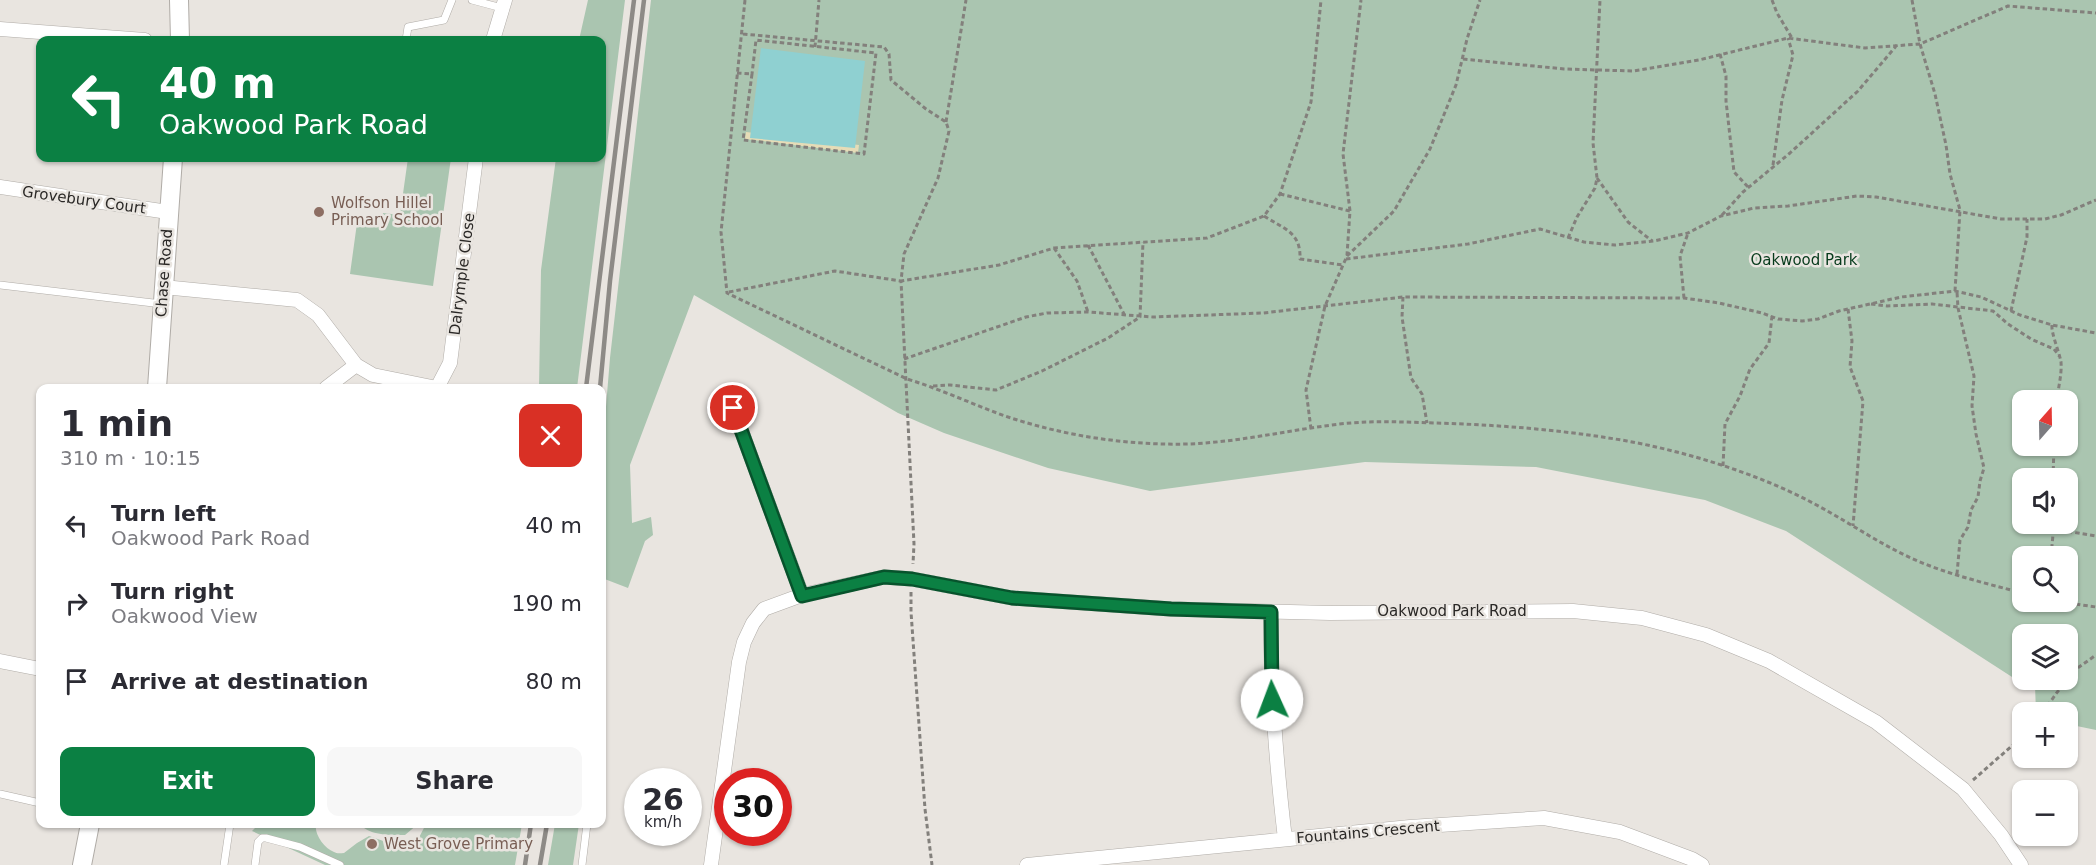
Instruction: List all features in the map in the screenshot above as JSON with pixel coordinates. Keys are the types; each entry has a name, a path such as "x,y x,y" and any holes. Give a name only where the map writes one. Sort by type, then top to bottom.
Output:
{"street":[{"path":"179,0 180,36"},
{"path":"494,36 503,4"},
{"path":"0,29 92,36"},
{"name":"Chase Road","path":"156,384 173,162"},
{"name":"Dalrymple Close","path":"439,384 450,363 475,162"},
{"name":"Grovebury Court","path":"0,188 168,212"},
{"name":"Dalrymple Close","path":"162,295 297,300 318,315 356,365 374,375 418,384"},
{"path":"331,384 356,365"},
{"path":"733,408 802,596"},
{"name":"Oakwood Park Road","path":"711,865 735,689 744,642 753,623 764,609 802,596 884,577 912,579 1012,598 1171,609 1271,612 1573,611 1642,618 1706,635 1769,661 1876,722 1963,789 2001,835 2021,865"},
{"path":"1271,612 1270,680 1275,758 1285,839"},
{"path":"0,661 36,668"},
{"name":"Fountains Crescent","path":"1027,865 1410,827 1544,818 1620,832 1692,859 1702,865"},
{"path":"82,865 89,828"}],"lane":[{"path":"407,36 408,27 444,20 452,0"},
{"path":"472,0 503,4"},
{"path":"0,285 162,295"},
{"path":"0,794 36,801"},
{"path":"224,865 229,828"},
{"path":"582,865 587,828"},
{"path":"255,865 258,842 262,838 287,843 340,865"}],"path":[{"path":"727,293 721,232 745,0"},
{"path":"815,47 819,0"},
{"path":"932,865 925,809 911,612 914,544 901,281 904,254 938,178 949,131 946,122 966,0"},
{"path":"727,293 835,271 901,281 999,265 1054,248 1207,238 1264,216 1280,194 1311,102 1321,0"},
{"path":"1347,258 1350,211 1343,154 1361,0"},
{"path":"1311,429 1306,390 1325,306 1342,265 1394,211 1430,149 1456,85 1467,39 1480,0"},
{"path":"1568,238 1577,217 1595,188 1597,178 1593,142 1600,0"},
{"path":"1772,0 1790,38 1793,55 1782,100 1773,167"},
{"path":"1912,0 1920,44 1935,94 1950,174 1960,210 1956,291 1974,376 1972,406 1976,437 1984,468 1968,527 1960,540 1957,574"},
{"path":"1463,59 1564,69 1633,71 1790,38 1865,48 1920,44 2008,6 2096,13"},
{"path":"743,34 884,47 889,54 891,80 926,109 946,122"},
{"path":"756,40 876,53 864,154 743,140 752,74 756,40"},
{"path":"1721,216 1748,187 1858,91 1897,45"},
{"path":"1720,54 1726,76 1726,101 1734,172 1748,187"},
{"path":"737,73 752,74"},
{"path":"1597,178 1628,222 1652,242"},
{"path":"1280,194 1350,211"},
{"path":"1347,258 1468,244 1540,229 1584,242 1616,245 1652,242 1688,232 1721,216 1754,208 1788,207 1857,196 1960,210 2001,219 2045,219 2096,200"},
{"path":"1264,216 1295,236 1300,246 1300,259 1342,265"},
{"path":"2011,310 2027,237 2028,219"},
{"path":"1684,298 1680,256 1688,232"},
{"path":"1140,317 1143,242"},
{"path":"1088,245 1124,314"},
{"path":"1054,248 1077,281 1088,312"},
{"path":"904,359 1026,317 1047,313 1088,312 1140,317 1263,313 1403,297 1684,298 1802,321 1818,319 1848,308 1901,297 1956,291 1981,297 2052,326 2096,333"},
{"path":"727,293 907,379 931,386 1008,417 1064,432 1123,441 1200,444 1332,425 1370,422 1499,425 1554,430 1627,441 1723,466 1769,483 1808,501 1912,558 2012,590"},
{"path":"1403,297 1402,318 1411,378 1422,394 1427,423"},
{"path":"1869,304 1887,306 1926,304 1994,311 2008,324 2036,342 2054,349 2060,357"},
{"path":"1848,308 1852,341 1850,367 1863,401 1853,526"},
{"path":"1723,466 1725,424 1740,396 1750,369 1769,343 1772,316"},
{"path":"931,386 950,385 996,390 1108,338 1140,317"},
{"path":"2052,326 2051,332 2058,345 2060,357 2059,390"},
{"path":"2078,533 2096,536"},
{"path":"2078,604 2096,607"},
{"path":"2078,668 2096,655"},
{"path":"1963,789 2012,746"}],"green space":[{"path":"588,0 625,0 606,154 606,36 580,36"},
{"name":"Oakwood Park","path":"651,0 2096,0 2096,730 2078,726 2078,702 2036,702 2035,690 2078,690 2078,624 2012,624 2012,677 1786,531 1705,500 1536,467 1365,462 1150,491 1048,468 944,433 898,413 694,295 630,465 632,523 651,517 653,535 645,541 628,588 606,580 606,406"},
{"path":"407,162 450,162 433,286 350,274 357,223 381,226 383,213 400,215"},
{"path":"555,162 605,162 577,384 539,384 541,270"},
{"path":"255,828 316,828 323,844 335,853 344,853 369,836 412,851 424,828 521,828 515,865 325,865 252,831"},
{"path":"364,828 413,828 405,835 387,835"},
{"path":"554,828 578,828 573,865 548,865"}],"sand":[{"path":"746,132 859,145 858,153 745,139"}],"water":[{"path":"761,48 865,61 855,148 750,138"}],"railway":[{"path":"586,384 634,0"},
{"path":"600,384 610,281 644,0"},
{"path":"525,865 530,828"},
{"path":"540,865 546,828"}],"place":[{"name":"Wolfson Hillel Primary School","path":"319,212"},
{"name":"West Grove Primary","path":"372,844"}],"route":[{"path":"733,408 802,596 884,577 912,579 1012,598 1171,609 1271,612 1272,700"}]}
